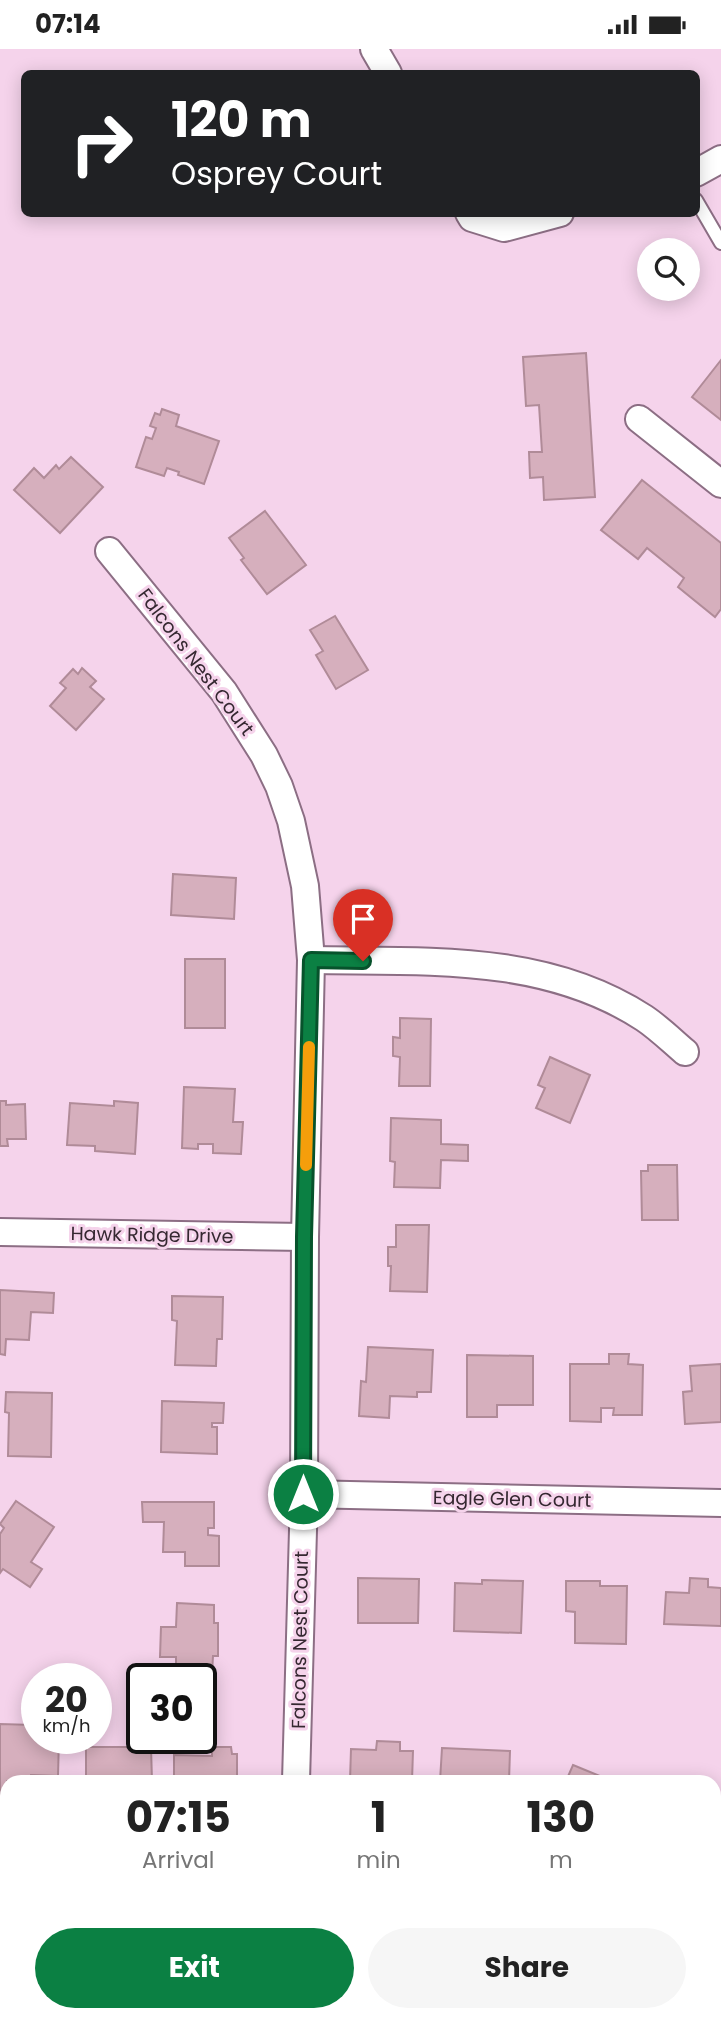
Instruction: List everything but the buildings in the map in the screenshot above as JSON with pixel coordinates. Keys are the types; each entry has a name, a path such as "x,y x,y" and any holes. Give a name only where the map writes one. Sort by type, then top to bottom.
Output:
{"street":[{"path":"374,49 386,70"},
{"path":"700,171 721,159"},
{"path":"471,217 504,228 545,217"},
{"path":"639,419 721,484"},
{"name":"Falcons Nest Court","path":"109,551 224,692 264,755 279,786 291,821 305,886 311,960 296,1775"},
{"path":"311,960 468,962 536,973 598,993 645,1018 685,1052"},
{"name":"Hawk Ridge Drive","path":"0,1232 304,1237"},
{"name":"Eagle Glen Court","path":"303,1494 721,1503"}],"lane":[{"path":"700,207 721,243"}],"slow traffic":[{"path":"306,1165 309,1047"}],"route":[{"path":"303,1494 304,1237 311,960 363,961"}]}
